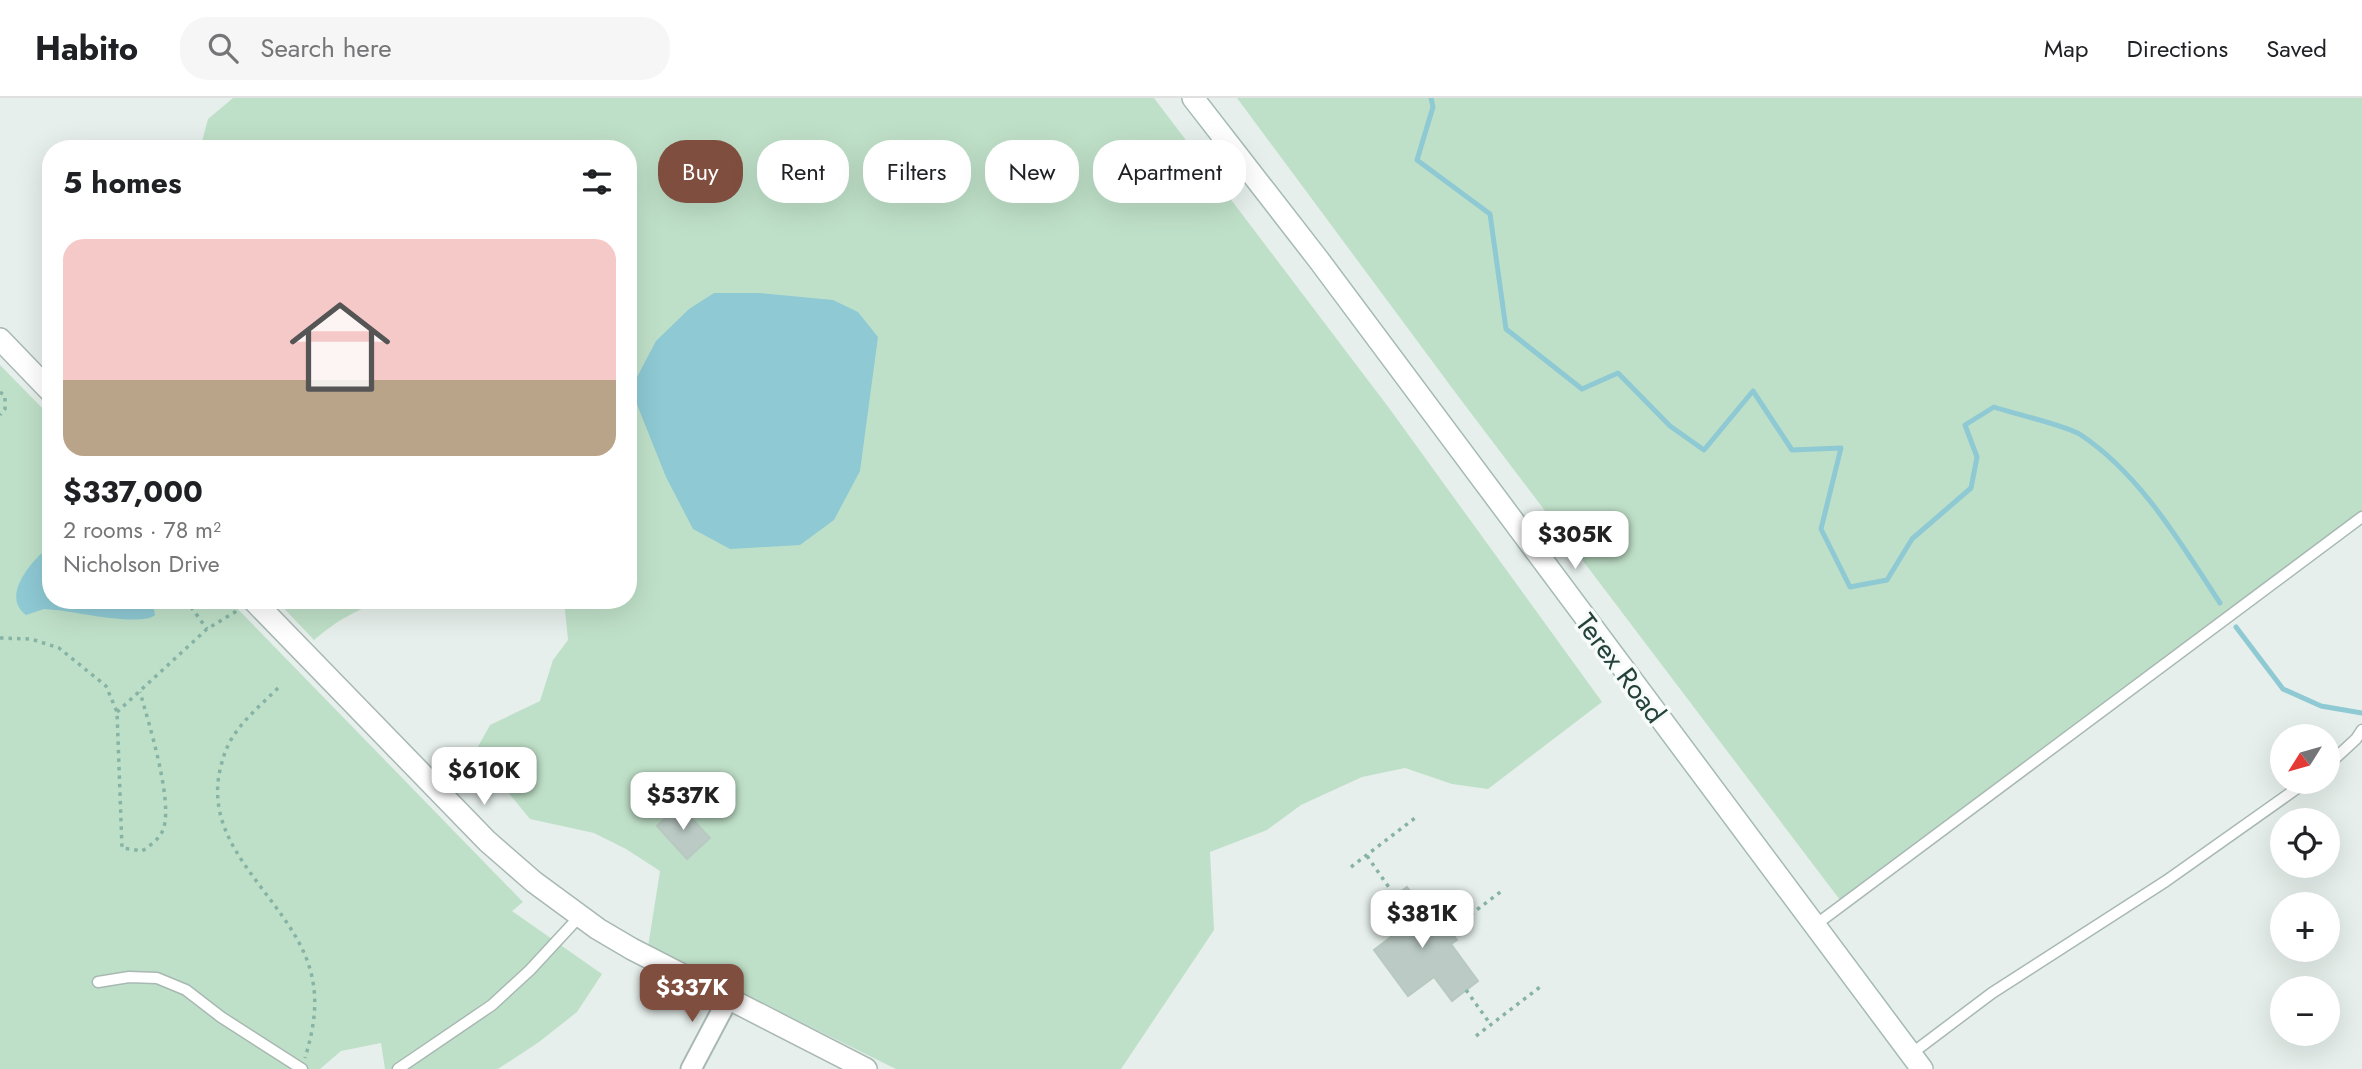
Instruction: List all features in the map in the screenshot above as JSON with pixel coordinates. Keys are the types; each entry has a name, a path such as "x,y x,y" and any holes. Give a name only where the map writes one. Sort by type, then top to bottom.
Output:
{"main road":[{"name":"Terex Road","path":"1193,98 1318,259 1916,1062"},
{"path":"0,339 42,383"},
{"path":"261,609 487,841 534,882 632,949 866,1069"}],"street":[{"path":"691,1069 728,999"}],"lane":[{"path":"1814,926 2362,517"},
{"path":"2340,754 2362,730"},
{"path":"1916,1062 1992,993 2166,881 2289,794"},
{"path":"398,1069 492,1004 530,970 581,916"},
{"path":"98,982 129,977 157,978 186,990 221,1017 301,1068"}],"path":[{"path":"0,391 5,396 5,409 0,415"},
{"path":"192,609 206,629"},
{"path":"117,712 206,629 240,609"},
{"path":"0,638 31,639 59,648 106,686 117,712 122,848 142,851 155,842 164,828 165,808 152,733 140,692"},
{"path":"278,688 234,735 225,751 217,790 225,831 236,852 289,924 310,968 315,991 315,1014 311,1038 301,1068"},
{"path":"1351,867 1415,818"},
{"path":"1367,856 1395,896"},
{"path":"1450,930 1503,890"},
{"path":"1476,1036 1540,987"},
{"path":"1466,990 1491,1024"}],"green space":[{"path":"233,98 1154,98 1186,140 1093,140 1093,203 1234,203 1389,408 1602,702 1488,789 1452,784 1405,768 1362,777 1301,805 1267,830 1210,852 1214,930 1121,1069 896,1069 648,947 660,871 626,849 594,833 530,819 475,752 490,725 540,701 553,660 568,640 565,609 637,609 637,140 202,140 208,119"},
{"path":"1237,98 2362,98 2362,514 1840,900 1458,396"},
{"path":"0,365 42,408 42,609 238,609 523,902 512,911 602,974 577,1012 498,1069 385,1069 381,1043 341,1051 320,1069 0,1069"},
{"path":"285,609 363,609 331,626 314,640"}],"water":[{"path":"714,293 760,293 833,300 858,312 878,337 860,471 834,520 800,545 730,549 693,529 666,477 637,404 637,377 656,341 689,309"},
{"path":"42,553 44,609 26,615 16,598 17,588"},
{"path":"44,609 154,609 155,615 137,620"}],"building":[{"path":"679,805 710,838 687,859 657,826"},
{"path":"1407,887 1435,924 1441,919 1457,940 1451,944 1478,981 1452,1001 1434,977 1408,996 1374,950 1400,930 1382,906"}],"waterway":[{"path":"1431,98 1433,107 1417,160 1490,214 1506,329 1582,389 1618,373 1670,426 1704,450 1753,391 1792,450 1841,448 1821,529 1850,587 1887,580 1912,539 1971,488 1977,457 1965,425 1994,407 2074,431 2103,451 2141,490 2175,534 2220,603"},
{"path":"2236,627 2283,689 2321,706 2362,713"}]}
